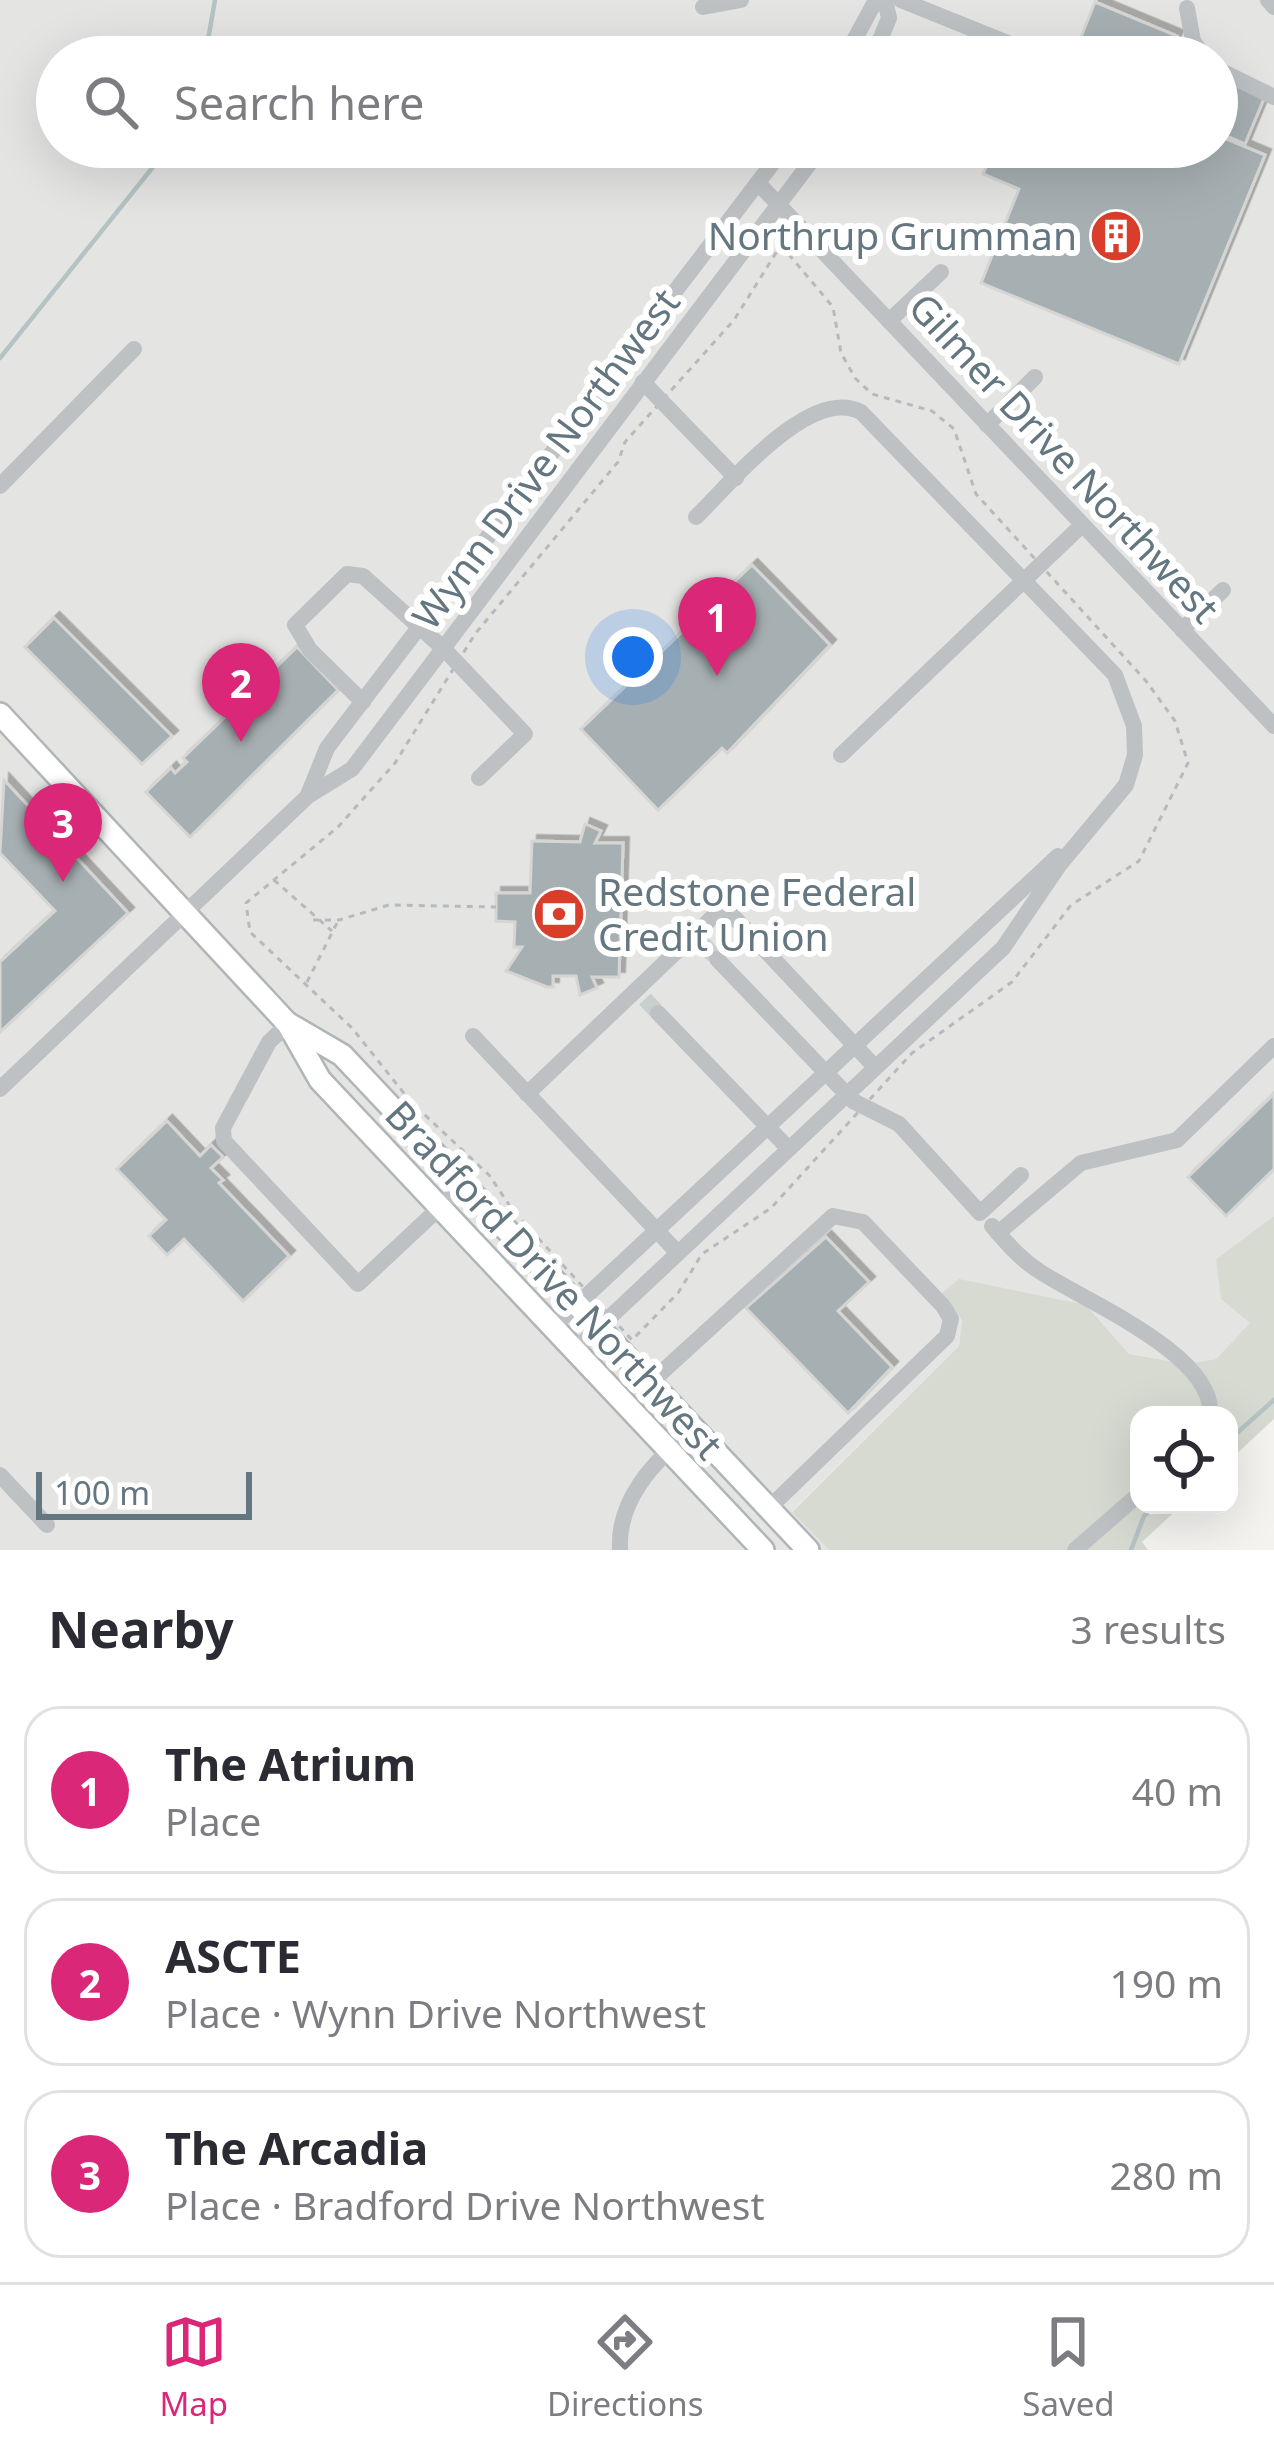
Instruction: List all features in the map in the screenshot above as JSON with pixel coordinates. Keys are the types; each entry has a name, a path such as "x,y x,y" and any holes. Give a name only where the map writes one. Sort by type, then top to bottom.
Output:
{"main road":[{"name":"Bradford Drive Northwest","path":"0,714 288,1024 320,1080 763,1550"},
{"name":"Bradford Drive Northwest","path":"288,1024 342,1055 605,1322 651,1382 808,1550"}],"street":[{"path":"703,7 741,0"},
{"path":"858,36 880,0"},
{"path":"880,0 889,18 882,36"},
{"path":"901,0 990,36"},
{"path":"1268,0 1274,7"},
{"path":"1187,8 1192,36"},
{"path":"1238,79 1274,97"},
{"name":"Wynn Drive Northwest","path":"308,796 327,748 769,168"},
{"name":"Wynn Drive Northwest","path":"0,1089 308,796 352,769 451,656 643,382 807,168"},
{"name":"Gilmer Drive Northwest","path":"758,183 1274,726"},
{"path":"889,321 940,272"},
{"path":"0,486 134,349"},
{"path":"987,425 1035,377"},
{"path":"643,382 736,478"},
{"path":"575,1351 1003,949 1126,785 1135,754 1134,726 1115,675 872,420 852,407 833,408 798,421 696,517"},
{"path":"841,754 1082,525"},
{"path":"363,702 310,650 295,626 347,574 355,574 451,656 525,734 479,778"},
{"path":"1182,630 1223,590"},
{"path":"553,1328 853,1043 1083,837"},
{"path":"527,1094 646,1001 718,912 732,915 874,1066"},
{"path":"717,959 845,1094 899,1124 1033,1267 1117,1312 1208,1392 1209,1406"},
{"path":"646,1001 788,1148"},
{"path":"288,1024 269,1042 223,1127 224,1141 358,1284 465,1184"},
{"path":"472,1036 678,1252"},
{"path":"998,1233 1081,1163 1177,1140 1274,1046"},
{"path":"980,1213 1021,1175"},
{"path":"651,1382 833,1216 863,1222 943,1306 951,1319 947,1336 769,1508"},
{"path":"620,1550 630,1500 693,1427"},
{"path":"0,1475 47,1525"},
{"path":"1075,1550 1130,1502"}],"path":[{"path":"781,245 833,307 841,352 854,378 872,394 944,418 960,443 976,494 1175,722 1186,751 1184,776 1139,860 1081,896 1012,982 924,1042 760,1219 702,1254 678,1293 632,1340 583,1299 489,1175 441,1134 352,1028 279,962 244,920 246,903 338,827 395,764 451,656 662,401 734,320 781,245"},
{"path":"272,878 313,920 332,931"},
{"path":"313,920 339,920 389,904 496,907"},
{"path":"307,983 339,920"}],"shaded area":[{"path":"0,0 1274,0 1274,1216 1216,1259 1251,1323 1216,1359 1187,1364 1129,1354 1086,1305 962,1320 959,1346 792,1511 829,1550 0,1550"},
{"path":"1274,1216 1274,1419 1238,1453 1238,1406 1130,1406 1130,1514 1172,1514 1142,1542 1148,1550 829,1550 792,1512 959,1346 962,1320 942,1293 959,1279 1086,1305 1129,1354 1187,1364 1216,1359 1250,1323 1221,1299 1216,1259"}],"building":[{"path":"1095,2 1177,36 1081,36"},
{"path":"1238,85 1265,96 1245,144 1238,141"},
{"name":"Northrup Grumman","path":"1238,144 1265,155 1179,364 981,283 1019,189 983,174 986,168 1238,168"},
{"path":"752,565 830,645 727,753 722,748 658,810 581,729"},
{"path":"54,618 172,736 142,764 25,647"},
{"path":"297,647 338,690 190,837 146,792 171,768 175,773 187,762 183,758"},
{"path":"4,780 128,913 0,1032 0,962 55,911 0,853"},
{"name":"Redstone Federal Credit Union","path":"585,824 601,831 595,843 623,843 619,977 592,977 597,988 580,995 576,976 553,976 553,987 547,987 506,971 522,947 514,947 515,922 496,921 496,893 530,893 532,841 580,842"},
{"path":"1274,1094 1274,1169 1226,1216 1188,1177"},
{"path":"167,1121 200,1156 211,1145 223,1157 211,1168 223,1180 219,1183 289,1256 243,1301 184,1239 167,1255 149,1236 166,1220 117,1169"},
{"path":"826,1237 869,1282 838,1311 892,1367 848,1413 746,1308"}],"waterway":[{"path":"209,36 215,0"},
{"path":"0,358 152,168"},
{"path":"1238,1432 1274,1400"},
{"path":"1131,1550 1146,1514"}],"tunnel":[{"path":"703,944 717,959"},
{"path":"645,999 658,1013"}],"place":[{"name":"Northrup Grumman","path":"1116,236"},
{"name":"The Atrium","path":"717,676"},
{"name":"ASCTE","path":"241,742"},
{"name":"The Arcadia","path":"63,882"},
{"name":"Redstone Federal Credit Union","path":"559,914"}]}
